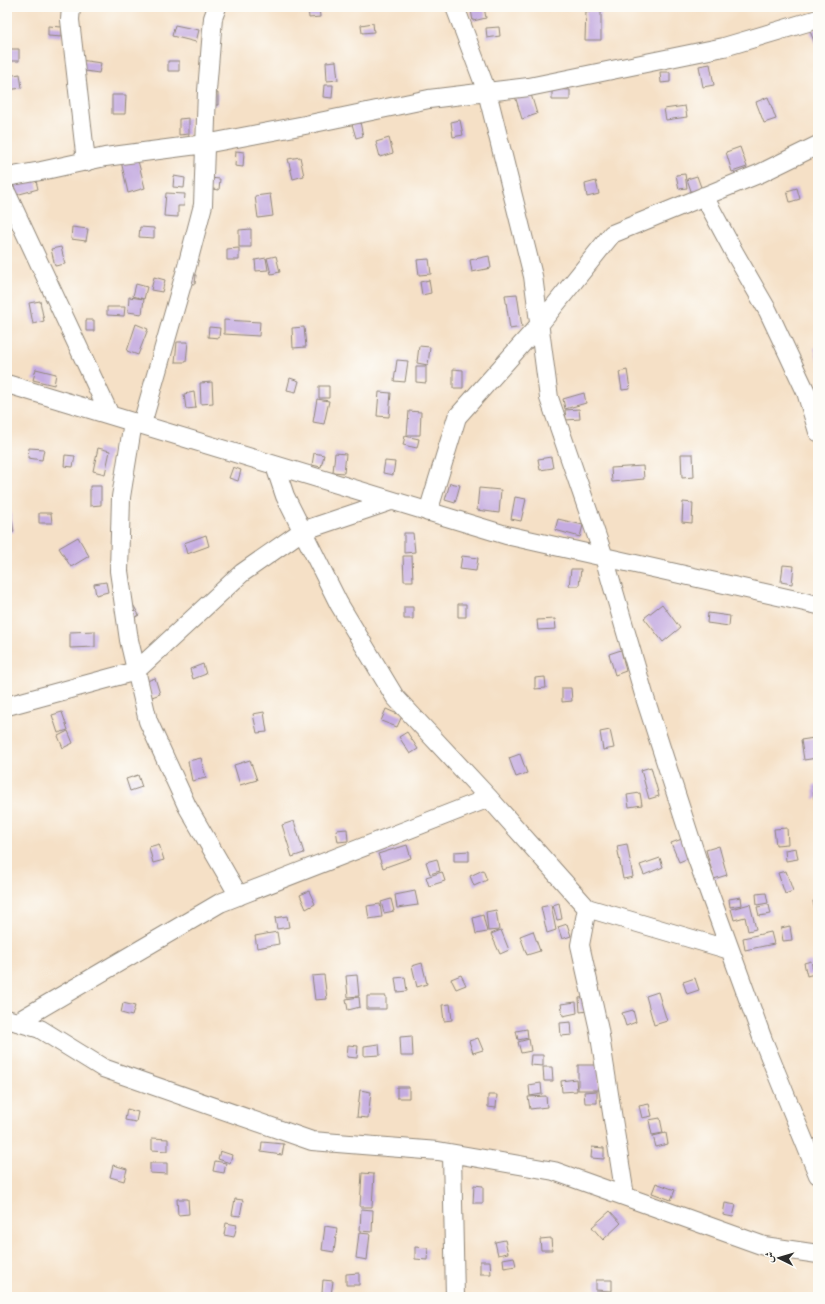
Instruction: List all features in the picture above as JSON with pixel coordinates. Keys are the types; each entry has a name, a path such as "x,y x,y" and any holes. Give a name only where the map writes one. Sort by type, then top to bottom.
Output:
{"street":[{"path":"71,7 70,20 86,162"},
{"path":"217,7 213,18 208,76 203,206 186,270 138,423 121,497 119,571 129,640 148,720 187,806 240,896"},
{"path":"455,7 487,92 533,276 550,398 604,557 645,698 697,859 763,1040 818,1175"},
{"path":"7,177 105,157 205,144 429,99 529,87 724,47 818,19"},
{"path":"428,512 457,417 539,325 612,234 761,173 818,145"},
{"path":"7,194 110,415"},
{"path":"704,196 768,311 806,392 818,432"},
{"path":"7,384 506,535 818,605"},
{"path":"275,466 285,496 339,604 395,697 489,798 587,908 730,950"},
{"path":"7,706 136,671 242,573 302,531 391,501"},
{"path":"12,1020 220,903 489,798"},
{"path":"587,908 580,945 599,1030 625,1196"},
{"path":"12,1020 40,1029 102,1068 312,1141 438,1151 554,1171 764,1246 818,1254"},
{"path":"452,1154 455,1297"}],"building":[{"path":"308,7 319,7 320,17 309,18"},
{"path":"484,7 486,18 473,21 471,10"},
{"path":"586,11 601,11 601,40 585,40"},
{"path":"373,23 374,32 362,33 361,25"},
{"path":"175,25 199,30 196,42 172,36"},
{"path":"48,26 62,27 62,37 48,36"},
{"path":"499,27 500,36 487,38 486,28"},
{"path":"818,28 818,43 815,44 810,31"},
{"path":"9,49 19,49 19,61 10,61"},
{"path":"80,60 101,63 99,73 78,70"},
{"path":"168,61 179,61 179,71 168,71"},
{"path":"336,61 338,80 327,81 326,62"},
{"path":"710,64 714,85 703,87 699,66"},
{"path":"660,72 670,72 670,82 661,83"},
{"path":"20,74 22,88 7,90 7,76"},
{"path":"324,85 333,85 332,98 323,97"},
{"path":"552,89 570,90 570,100 552,100"},
{"path":"530,91 537,114 522,119 515,96"},
{"path":"208,93 218,93 218,105 208,105"},
{"path":"112,95 126,95 125,114 112,114"},
{"path":"768,97 776,119 764,123 756,102"},
{"path":"685,106 687,117 666,120 664,109"},
{"path":"189,118 189,134 179,135 179,119"},
{"path":"460,120 463,135 453,137 451,122"},
{"path":"360,122 363,136 356,138 352,124"},
{"path":"389,138 393,153 380,157 376,142"},
{"path":"740,147 747,167 732,172 726,152"},
{"path":"236,151 244,152 243,167 235,166"},
{"path":"137,157 145,188 128,193 121,161"},
{"path":"300,157 304,176 293,179 288,159"},
{"path":"685,174 687,188 679,189 676,175"},
{"path":"174,176 185,178 184,188 173,187"},
{"path":"697,176 702,190 692,194 687,179"},
{"path":"35,177 38,189 16,195 13,183"},
{"path":"209,178 220,179 219,190 207,188"},
{"path":"596,181 599,194 587,197 585,184"},
{"path":"797,188 800,199 790,202 787,191"},
{"path":"166,193 185,194 184,206 178,206 178,217 164,216"},
{"path":"270,194 273,216 258,218 255,196"},
{"path":"72,227 88,229 86,241 71,239"},
{"path":"140,227 154,228 154,238 139,237"},
{"path":"251,229 251,247 239,247 239,230"},
{"path":"61,247 65,264 55,266 51,249"},
{"path":"239,248 239,260 227,260 227,249"},
{"path":"276,256 280,272 271,274 267,258"},
{"path":"489,256 491,268 472,272 470,260"},
{"path":"266,258 268,270 256,271 255,260"},
{"path":"429,259 431,274 419,275 417,260"},
{"path":"185,273 196,275 195,284 183,283"},
{"path":"154,277 165,280 162,292 151,290"},
{"path":"429,280 431,293 422,295 420,282"},
{"path":"136,284 147,287 144,299 133,296"},
{"path":"517,294 522,327 510,329 505,295"},
{"path":"129,297 144,299 142,314 128,312"},
{"path":"40,301 44,321 33,324 29,303"},
{"path":"107,307 125,307 124,316 107,315"},
{"path":"86,320 94,320 94,331 86,331"},
{"path":"224,320 260,322 259,336 224,334"},
{"path":"136,324 148,329 138,355 127,351"},
{"path":"209,327 220,328 219,338 208,337"},
{"path":"304,327 306,347 293,348 292,328"},
{"path":"177,342 188,342 186,362 175,362"},
{"path":"419,346 430,347 428,365 417,363"},
{"path":"818,347 818,362 814,348"},
{"path":"397,360 408,361 405,382 394,381"},
{"path":"416,366 426,366 426,383 416,382"},
{"path":"36,369 56,374 54,385 33,380"},
{"path":"453,369 463,370 463,388 453,388"},
{"path":"627,370 630,389 622,390 619,372"},
{"path":"290,378 299,381 296,392 287,390"},
{"path":"212,382 213,403 201,404 200,383"},
{"path":"319,386 329,386 329,398 319,398"},
{"path":"194,392 196,408 186,409 184,394"},
{"path":"379,392 391,393 389,417 377,416"},
{"path":"584,393 586,403 565,409 563,399"},
{"path":"317,399 329,401 324,424 313,422"},
{"path":"579,409 580,419 566,420 565,410"},
{"path":"409,411 421,412 420,435 407,435"},
{"path":"405,436 419,439 417,448 403,445"},
{"path":"29,448 44,449 42,460 28,458"},
{"path":"98,448 110,451 105,474 93,471"},
{"path":"314,453 324,455 321,467 312,465"},
{"path":"335,453 346,454 344,473 333,472"},
{"path":"681,454 693,454 694,477 682,478"},
{"path":"65,455 75,456 73,467 64,466"},
{"path":"551,457 553,468 540,470 538,459"},
{"path":"385,461 395,462 393,475 383,473"},
{"path":"643,466 644,479 612,482 611,468"},
{"path":"233,467 241,470 238,481 229,478"},
{"path":"450,483 460,485 455,503 445,500"},
{"path":"90,486 101,486 101,505 90,506"},
{"path":"479,488 501,490 499,513 477,510"},
{"path":"515,497 526,499 521,521 511,519"},
{"path":"683,502 693,503 692,523 682,522"},
{"path":"10,509 14,532 7,533 7,510"},
{"path":"39,513 51,513 52,523 39,523"},
{"path":"558,519 583,525 580,537 555,530"},
{"path":"404,533 413,533 415,552 404,553"},
{"path":"206,535 209,546 187,554 184,543"},
{"path":"78,537 89,556 71,567 59,548"},
{"path":"403,556 412,556 413,581 404,581"},
{"path":"462,556 478,558 476,571 460,569"},
{"path":"783,565 794,566 792,584 781,582"},
{"path":"571,569 581,569 579,586 569,586"},
{"path":"106,582 108,592 96,595 94,584"},
{"path":"131,601 139,615 131,620"},
{"path":"458,604 466,604 466,617 458,617"},
{"path":"662,604 680,628 663,642 644,618"},
{"path":"404,607 413,607 413,619 404,619"},
{"path":"708,613 730,616 729,626 707,623"},
{"path":"555,619 556,629 538,630 537,620"},
{"path":"95,631 95,647 70,648 70,632"},
{"path":"621,650 626,671 615,675 609,654"},
{"path":"203,664 206,674 193,679 190,669"},
{"path":"545,677 546,688 535,689 535,678"},
{"path":"155,678 160,694 152,697 147,681"},
{"path":"562,688 571,688 572,701 562,702"},
{"path":"386,709 402,716 397,727 381,721"},
{"path":"62,712 68,730 58,733 52,715"},
{"path":"264,712 267,732 257,733 253,714"},
{"path":"610,730 614,748 603,750 600,732"},
{"path":"68,731 73,743 63,748 58,736"},
{"path":"407,732 418,749 410,754 399,737"},
{"path":"814,738 817,758 804,760 801,740"},
{"path":"520,754 527,773 516,777 509,758"},
{"path":"201,758 206,778 192,781 188,761"},
{"path":"250,760 257,780 240,785 234,765"},
{"path":"651,767 659,796 649,799 641,770"},
{"path":"138,775 142,787 130,791 126,779"},
{"path":"818,785 818,798 814,799 813,786"},
{"path":"640,793 642,805 629,807 627,795"},
{"path":"294,821 304,853 292,857 282,825"},
{"path":"787,828 788,844 776,845 774,829"},
{"path":"347,829 348,841 338,842 336,830"},
{"path":"682,839 689,858 679,862 671,843"},
{"path":"159,844 164,860 153,863 149,847"},
{"path":"627,844 633,877 623,879 617,846"},
{"path":"407,845 411,858 383,868 378,854"},
{"path":"719,846 727,875 714,879 706,850"},
{"path":"796,848 798,859 786,861 785,850"},
{"path":"469,851 469,861 454,861 454,852"},
{"path":"660,858 663,867 644,875 640,865"},
{"path":"437,859 440,871 430,874 426,862"},
{"path":"483,870 487,880 474,886 470,876"},
{"path":"786,871 793,891 785,894 778,873"},
{"path":"442,872 445,881 429,886 426,877"},
{"path":"309,891 315,904 306,909 300,895"},
{"path":"415,891 418,905 397,908 395,895"},
{"path":"766,893 768,903 757,905 756,894"},
{"path":"741,897 742,905 730,907 729,899"},
{"path":"391,899 394,911 384,913 381,902"},
{"path":"818,900 818,921 817,921 813,901"},
{"path":"559,903 562,919 557,920 553,905"},
{"path":"380,904 382,917 369,919 367,906"},
{"path":"750,904 756,929 748,931 745,917 734,920 731,909"},
{"path":"551,905 556,930 547,933 541,907"},
{"path":"769,905 771,914 759,916 757,907"},
{"path":"496,910 499,930 488,931 486,912"},
{"path":"483,915 487,932 476,934 473,918"},
{"path":"287,916 289,927 277,929 275,918"},
{"path":"567,924 571,936 562,939 558,927"},
{"path":"790,926 792,940 783,941 781,928"},
{"path":"501,930 509,950 500,954 491,934"},
{"path":"533,931 540,951 527,955 520,936"},
{"path":"277,932 279,944 257,948 255,936"},
{"path":"771,932 774,944 745,950 743,938"},
{"path":"811,961 814,974 807,976 804,963"},
{"path":"422,963 427,984 417,987 412,966"},
{"path":"324,975 327,999 315,1000 312,976"},
{"path":"357,975 359,996 348,997 346,976"},
{"path":"461,975 466,985 456,989 451,979"},
{"path":"405,977 407,991 397,992 395,978"},
{"path":"695,978 699,990 687,994 683,982"},
{"path":"658,992 667,1021 654,1025 646,996"},
{"path":"367,996 386,996 386,1009 367,1009"},
{"path":"359,997 360,1007 348,1010 346,999"},
{"path":"587,997 588,1011 580,1012 579,998"},
{"path":"576,1002 577,1013 563,1016 561,1004"},
{"path":"123,1003 135,1006 132,1016 121,1013"},
{"path":"450,1004 452,1020 444,1021 442,1005"},
{"path":"633,1010 636,1022 626,1026 622,1013"},
{"path":"571,1022 572,1035 561,1036 560,1023"},
{"path":"527,1029 528,1038 518,1040 516,1031"},
{"path":"412,1036 413,1056 401,1056 400,1037"},
{"path":"478,1038 483,1050 473,1053 469,1041"},
{"path":"529,1039 531,1051 521,1053 518,1042"},
{"path":"379,1044 380,1055 364,1056 364,1046"},
{"path":"348,1045 358,1046 357,1058 347,1057"},
{"path":"531,1055 543,1055 543,1066 530,1065"},
{"path":"578,1065 599,1065 599,1090 578,1090"},
{"path":"543,1067 552,1067 553,1081 544,1081"},
{"path":"576,1079 577,1091 562,1092 561,1081"},
{"path":"541,1083 542,1094 530,1096 529,1085"},
{"path":"397,1087 409,1087 409,1098 397,1098"},
{"path":"360,1090 371,1092 368,1118 357,1117"},
{"path":"597,1091 597,1103 585,1103 584,1092"},
{"path":"488,1095 497,1095 496,1108 488,1107"},
{"path":"546,1096 547,1107 530,1109 528,1097"},
{"path":"649,1104 652,1116 642,1118 639,1106"},
{"path":"127,1109 138,1112 136,1122 125,1120"},
{"path":"660,1118 663,1133 652,1135 649,1120"},
{"path":"666,1133 668,1144 656,1147 653,1136"},
{"path":"152,1138 168,1139 168,1151 152,1150"},
{"path":"262,1142 284,1144 282,1155 261,1152"},
{"path":"592,1147 604,1148 604,1159 591,1158"},
{"path":"220,1151 232,1155 230,1163 218,1159"},
{"path":"215,1161 226,1163 224,1173 213,1171"},
{"path":"150,1163 167,1163 167,1174 150,1173"},
{"path":"113,1165 127,1169 124,1181 110,1177"},
{"path":"362,1173 374,1174 372,1207 360,1207"},
{"path":"656,1183 675,1190 671,1200 652,1193"},
{"path":"474,1185 483,1186 483,1203 473,1203"},
{"path":"177,1199 188,1199 189,1214 178,1215"},
{"path":"235,1199 243,1200 240,1216 232,1215"},
{"path":"725,1203 736,1205 733,1217 723,1215"},
{"path":"361,1209 373,1210 372,1232 360,1231"},
{"path":"610,1211 621,1223 603,1240 592,1227"},
{"path":"226,1223 237,1225 234,1237 224,1235"},
{"path":"325,1226 337,1228 334,1252 322,1250"},
{"path":"359,1233 370,1234 367,1260 356,1258"},
{"path":"551,1238 552,1250 541,1250 540,1239"},
{"path":"505,1240 508,1253 498,1255 495,1242"},
{"path":"415,1247 428,1248 427,1260 415,1259"},
{"path":"514,1257 516,1266 504,1268 503,1259"},
{"path":"480,1261 490,1261 491,1274 480,1274"},
{"path":"359,1273 359,1285 346,1285 346,1274"},
{"path":"323,1280 333,1281 331,1295 322,1293"},
{"path":"596,1280 612,1280 612,1291 596,1290"}]}
